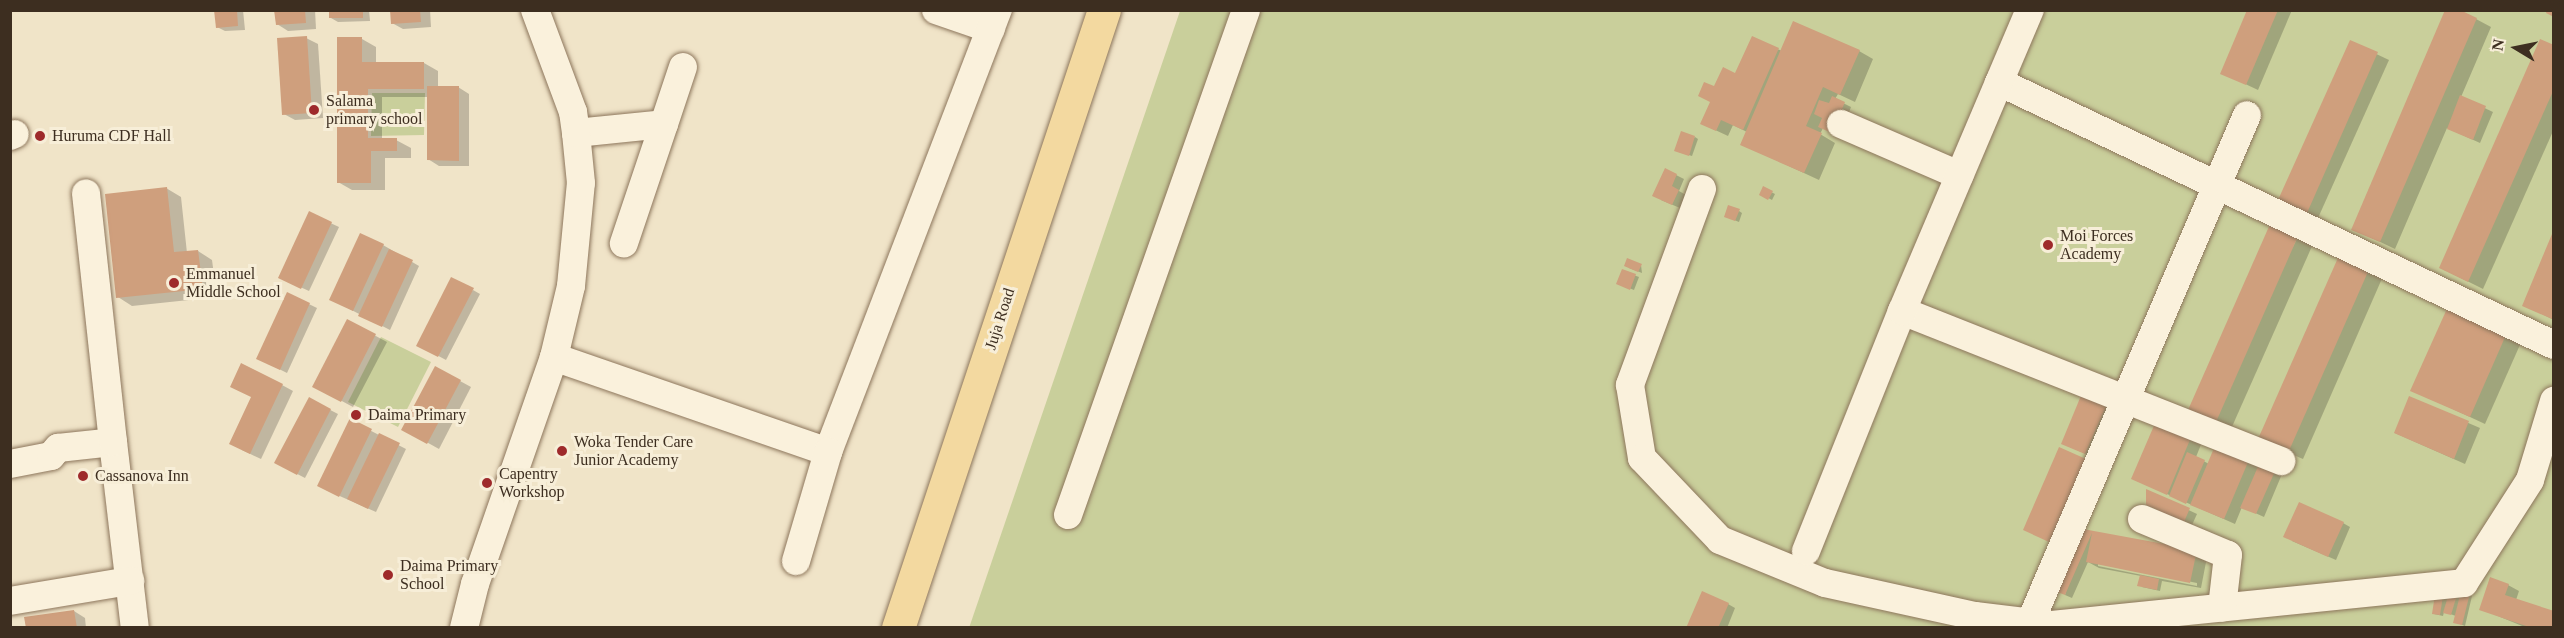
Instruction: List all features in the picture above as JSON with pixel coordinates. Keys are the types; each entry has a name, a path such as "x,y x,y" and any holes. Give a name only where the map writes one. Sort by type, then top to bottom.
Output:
{"main road":[{"name":"Juja Road","path":"898,627 1104,10"}],"street":[{"path":"464,627 489,541 554,357 573,263 581,183 573,112 535,10"},
{"path":"796,561 828,452 994,20 936,10"},
{"path":"1068,515 1246,10"},
{"path":"1806,551 1902,311 2030,10"},
{"path":"624,243 683,67"},
{"path":"1999,82 2553,345"},
{"path":"2030,623 2128,400 2247,115"},
{"path":"576,133 664,124"},
{"path":"1841,124 1959,175"},
{"path":"1702,189 1630,385 1642,458 1720,540 1825,584 1975,616 2051,625 2464,583 2530,480 2553,401"},
{"path":"86,194 135,627"},
{"path":"1902,311 2281,461"},
{"path":"554,357 828,452"},
{"path":"10,464 51,456 58,448 113,442"},
{"path":"2142,519 2228,555 2222,608"},
{"path":"10,601 130,581"}],"green space":[{"path":"1180,11 2553,11 2553,627 969,628"},
{"path":"372,93 425,93 424,135 371,136"},
{"path":"381,337 431,362 398,427 348,402"}],"building":[{"path":"214,10 237,10 238,26 216,28"},
{"path":"274,10 305,10 306,23 276,25"},
{"path":"329,10 363,10 363,18 329,18"},
{"path":"390,10 420,10 421,22 391,24"},
{"path":"2247,10 2278,10 2246,85 2220,74"},
{"path":"2445,10 2460,10 2477,18 2380,242 2351,230"},
{"path":"2547,10 2554,10 2554,17 2546,13"},
{"path":"1793,21 1860,50 1840,95 1823,87 1806,126 1822,133 1804,173 1740,145"},
{"path":"307,36 312,113 282,115 277,38"},
{"path":"1752,36 1779,48 1743,130 1721,120 1716,131 1700,124 1710,102 1698,96 1704,82 1714,86 1723,67 1735,73"},
{"path":"337,37 362,37 362,62 424,62 424,89 368,89 368,138 397,138 397,151 371,151 371,183 337,183"},
{"path":"2540,39 2554,45 2554,89 2468,282 2439,268"},
{"path":"2350,40 2378,52 2307,213 2278,200"},
{"path":"427,86 459,86 459,161 427,160"},
{"path":"2460,95 2486,106 2473,140 2447,129"},
{"path":"1832,96 1845,102 1832,133 1818,127 1822,118 1814,114 1819,100 1829,103"},
{"path":"1681,131 1695,136 1689,156 1674,151"},
{"path":"1665,168 1677,174 1672,186 1679,190 1672,205 1652,196"},
{"path":"1763,186 1773,191 1768,200 1759,195"},
{"path":"167,187 174,252 198,250 203,289 116,298 105,194"},
{"path":"1728,205 1740,209 1735,221 1724,217"},
{"path":"309,211 332,222 301,289 278,278"},
{"path":"2271,222 2299,234 2216,422 2188,410"},
{"path":"360,233 384,244 353,311 329,300"},
{"path":"2552,234 2554,235 2552,319 2522,306"},
{"path":"389,249 413,260 382,327 358,316"},
{"path":"2341,251 2371,265 2288,453 2258,439"},
{"path":"1627,258 1642,264 1638,272 1624,266"},
{"path":"1622,269 1636,274 1630,290 1616,284"},
{"path":"451,277 474,288 438,357 416,346"},
{"path":"287,292 310,303 280,370 256,359"},
{"path":"2450,302 2509,328 2470,417 2410,391"},
{"path":"347,319 376,334 341,402 312,387"},
{"path":"241,363 283,384 250,454 229,444 251,397 230,387"},
{"path":"435,366 461,380 427,444 401,430"},
{"path":"2085,386 2110,397 2085,454 2061,444"},
{"path":"2409,396 2469,421 2454,459 2394,433"},
{"path":"309,397 331,409 297,475 274,463"},
{"path":"2159,414 2194,430 2167,495 2131,479"},
{"path":"350,418 372,429 339,497 317,486"},
{"path":"379,433 400,443 368,509 347,499"},
{"path":"2217,441 2251,455 2224,519 2190,505"},
{"path":"2059,447 2086,459 2049,542 2023,530"},
{"path":"2187,452 2205,460 2186,504 2169,496"},
{"path":"2260,462 2276,469 2256,514 2240,508"},
{"path":"2146,489 2190,508 2184,522 2146,505"},
{"path":"2299,502 2344,522 2328,557 2283,537"},
{"path":"2083,529 2197,550 2190,583 2086,562 2092,533 2065,595 2055,591"},
{"path":"2140,575 2159,579 2157,590 2137,586"},
{"path":"2490,577 2509,584 2505,595 2554,611 2554,628 2532,628 2479,610"},
{"path":"2451,586 2459,588 2451,615 2443,613"},
{"path":"2436,588 2444,589 2440,615 2432,614"},
{"path":"1702,591 1729,603 1718,628 1686,628"},
{"path":"2461,591 2470,593 2462,625 2453,623"},
{"path":"74,610 77,628 26,628 24,617"}],"place":[{"name":"Salama primary school","path":"314,110"},
{"name":"Huruma CDF Hall","path":"40,136"},
{"name":"Moi Forces Academy","path":"2048,245"},
{"name":"Emmanuel Middle School","path":"174,283"},
{"name":"Daima Primary","path":"356,415"},
{"name":"Woka Tender Care Junior Academy","path":"562,451"},
{"name":"Cassanova Inn","path":"83,476"},
{"name":"Capentry Workshop","path":"487,483"},
{"name":"Daima Primary School","path":"388,575"}]}
